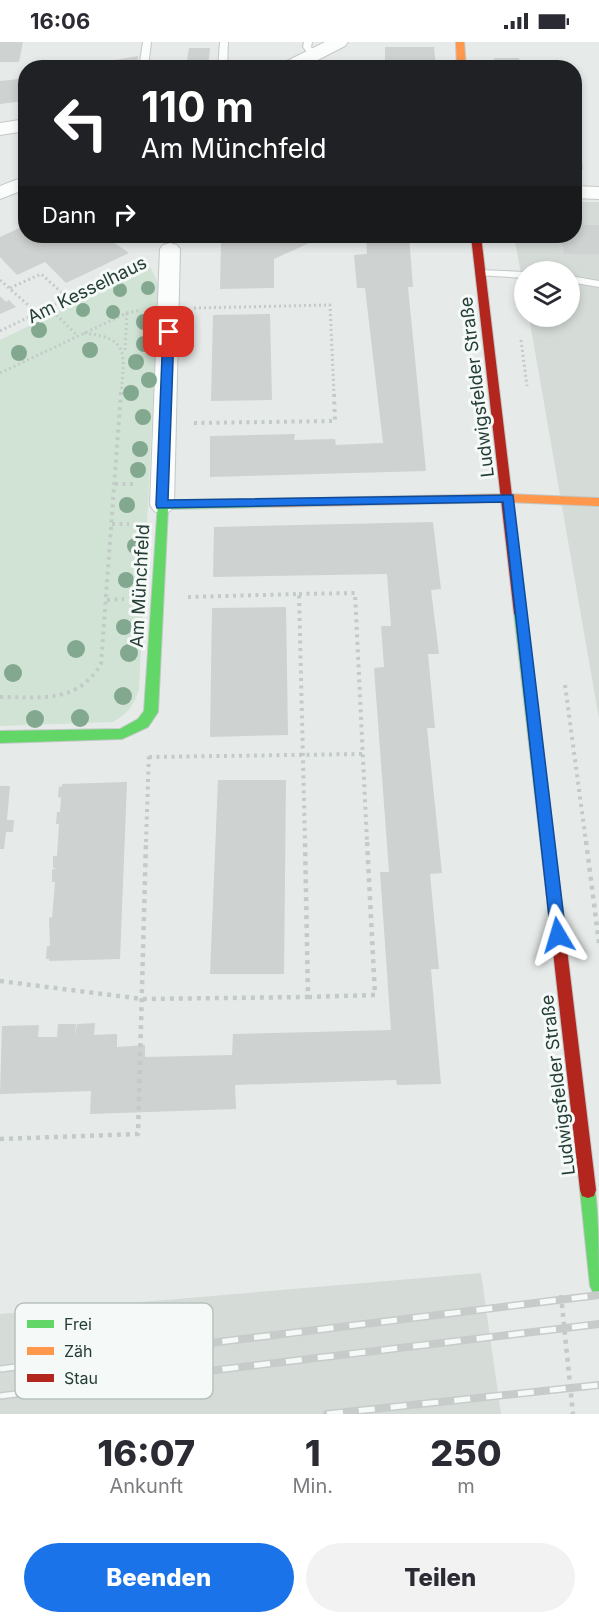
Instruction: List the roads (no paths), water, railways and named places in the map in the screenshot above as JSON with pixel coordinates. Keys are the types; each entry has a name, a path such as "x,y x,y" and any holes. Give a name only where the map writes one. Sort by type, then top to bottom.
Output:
{"street":[{"path":"297,60 311,49 339,42"},
{"path":"460,42 461,60"},
{"path":"0,129 18,126"},
{"path":"0,193 18,185"},
{"path":"582,192 599,193"},
{"name":"Ludwigsfelder Straße","path":"477,243 599,1286"},
{"name":"Am Kesselhaus","path":"162,505 170,309 170,249"},
{"name":"Am Münchfeld","path":"0,737 122,734 143,723 151,712 162,505 508,498 599,501"}],"lane":[{"path":"144,60 147,42"},
{"path":"223,60 224,42"},
{"path":"481,273 514,274"},
{"path":"580,281 599,284"}],"railway":[{"path":"213,1343 599,1295"},
{"path":"213,1370 599,1324"},
{"path":"0,1369 15,1367"},
{"path":"327,1414 599,1385"},
{"path":"0,1396 15,1394"}]}
